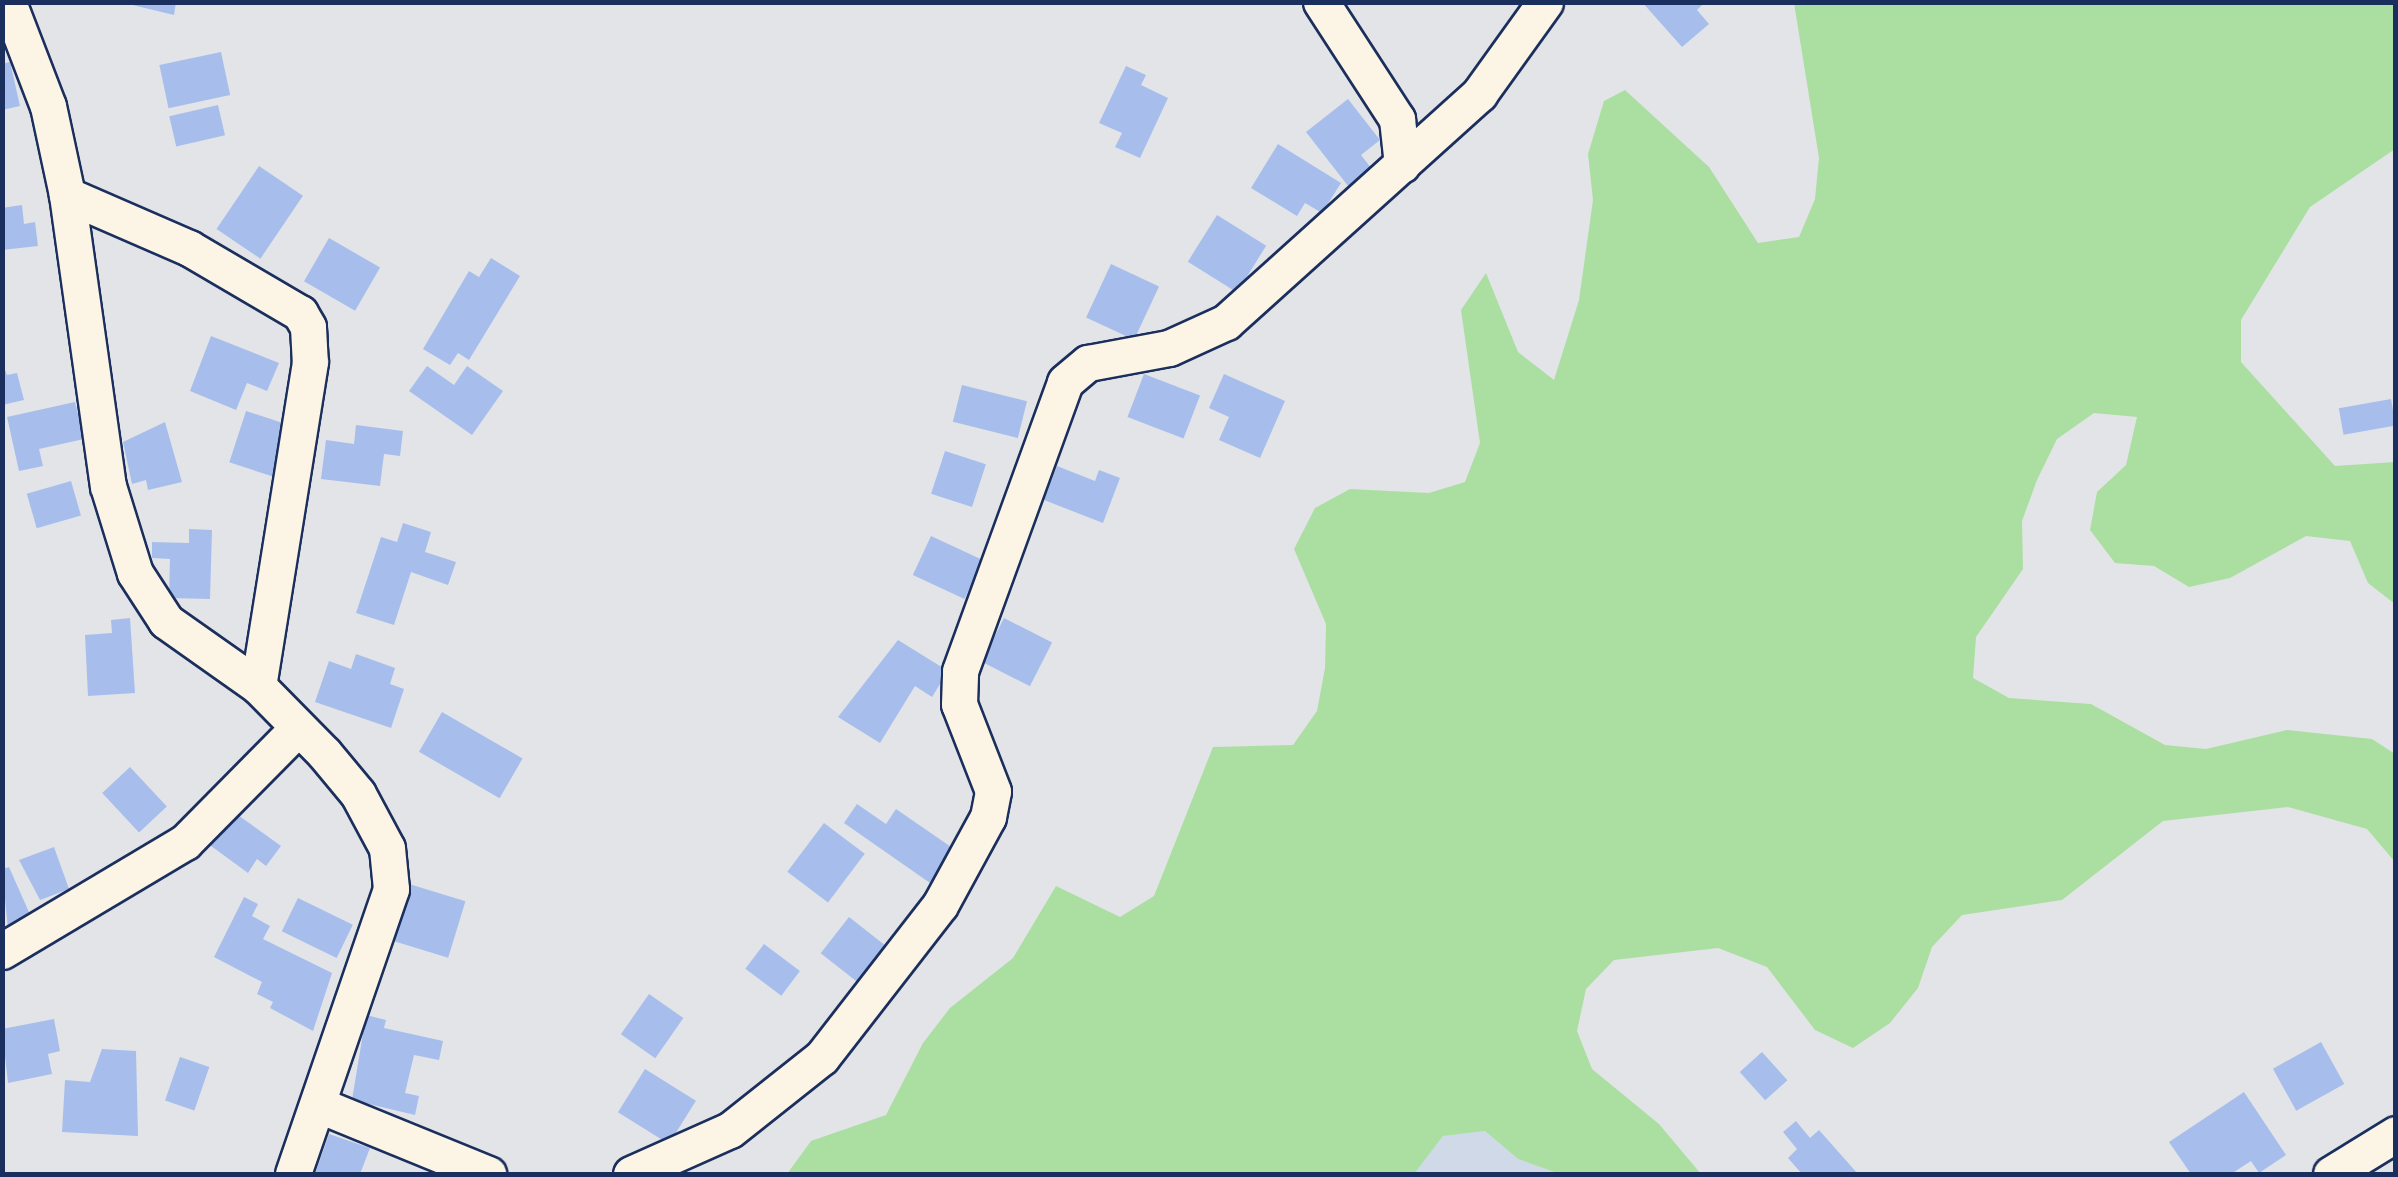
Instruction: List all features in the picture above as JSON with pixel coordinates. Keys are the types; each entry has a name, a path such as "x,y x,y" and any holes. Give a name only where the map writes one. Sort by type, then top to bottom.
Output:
{"street":[{"path":"8,2 48,106 67,195 108,486 135,573 166,621 258,686 294,731 358,794 387,848 391,890 293,1174"},
{"path":"1321,2 1397,119 1402,165"},
{"path":"632,1174 730,1130 822,1058 940,905 978,835 993,791 958,704 960,671 1064,382 1088,363 1170,348 1226,322 1478,94 1543,4"},
{"path":"67,195 189,248 300,313 308,327 310,362 258,686"},
{"path":"2,951 185,842 294,731"},
{"path":"319,1105 488,1174"},
{"path":"2331,1174 2396,1134"}],"shaded area":[{"path":"1485,1131 1518,1159 1560,1174 1414,1174 1443,1136"}],"green space":[{"path":"1794,3 2395,3 2395,149 2310,207 2241,320 2241,362 2335,466 2395,462 2395,604 2368,583 2350,541 2306,536 2230,578 2189,587 2154,566 2115,563 2090,530 2097,492 2126,465 2137,417 2094,413 2057,439 2037,480 2022,521 2023,569 1976,637 1973,678 2009,698 2091,704 2165,745 2206,749 2287,730 2372,739 2395,754 2395,862 2367,829 2288,807 2163,821 2062,900 1962,915 1932,947 1918,988 1890,1023 1853,1048 1815,1030 1767,967 1718,948 1614,960 1586,989 1577,1031 1592,1069 1659,1124 1701,1174 1560,1174 1518,1159 1485,1131 1443,1136 1414,1174 787,1174 811,1141 886,1115 923,1043 950,1008 1013,958 1056,886 1120,917 1154,896 1213,747 1293,745 1317,711 1325,668 1326,624 1294,549 1315,508 1350,489 1429,493 1465,482 1480,443 1461,310 1486,273 1518,352 1554,380 1579,300 1593,200 1588,154 1604,101 1625,90 1709,167 1758,243 1799,237 1815,199 1819,158"}],"building":[{"path":"120,2 176,2 174,15"},
{"path":"1642,2 1705,2 1697,10 1709,24 1682,47"},
{"path":"221,52 230,95 169,108 159,65"},
{"path":"10,62 20,106 2,110 2,64"},
{"path":"1126,66 1146,75 1141,85 1168,98 1140,158 1115,147 1122,133 1099,123"},
{"path":"1348,99 1380,140 1361,155 1375,173 1352,191 1306,132"},
{"path":"218,105 225,135 176,146 169,116"},
{"path":"1278,144 1341,183 1322,213 1305,203 1297,216 1251,188"},
{"path":"259,166 303,196 260,259 217,229"},
{"path":"22,205 24,224 35,222 38,246 2,250 2,208"},
{"path":"1217,215 1266,246 1237,292 1188,262"},
{"path":"329,238 380,268 355,311 304,281"},
{"path":"491,258 520,276 469,360 458,353 450,365 423,349 469,271 479,277"},
{"path":"1111,264 1159,286 1134,340 1086,317"},
{"path":"211,336 279,363 267,391 247,383 236,410 190,391"},
{"path":"2,362 7,375 17,373 24,400 2,405"},
{"path":"427,366 454,385 467,366 503,391 472,435 409,391"},
{"path":"1144,374 1200,396 1184,438 1128,417"},
{"path":"1224,374 1285,401 1260,458 1219,440 1229,417 1209,408"},
{"path":"962,385 1027,401 1018,438 953,422"},
{"path":"2391,399 2396,426 2343,435 2339,408"},
{"path":"75,402 84,439 39,449 43,466 19,471 7,417"},
{"path":"246,411 289,425 272,476 229,462"},
{"path":"165,422 182,482 148,490 146,480 132,484 123,442"},
{"path":"356,425 403,431 400,456 384,454 380,486 321,479 326,440 354,444"},
{"path":"945,451 986,464 972,507 931,494"},
{"path":"1057,466 1095,481 1099,470 1120,478 1103,523 1044,500"},
{"path":"71,481 81,516 37,528 27,494"},
{"path":"403,523 431,532 425,552 456,562 448,585 411,572 394,625 356,613 381,537 397,542"},
{"path":"189,529 212,530 210,599 169,598 170,559 152,558 152,542 189,543"},
{"path":"931,536 983,560 964,599 913,575"},
{"path":"130,618 135,693 88,696 85,635 112,633 111,620"},
{"path":"1004,618 1052,643 1030,686 982,662"},
{"path":"898,640 948,671 932,697 915,686 880,743 838,717"},
{"path":"356,654 395,668 390,684 404,689 391,728 315,702 329,661 351,669"},
{"path":"442,712 523,758 500,798 419,752"},
{"path":"130,767 167,806 139,832 102,793"},
{"path":"857,804 886,824 896,809 954,849 930,883 844,823"},
{"path":"231,810 281,846 266,866 257,859 248,873 207,843"},
{"path":"824,823 865,854 828,902 787,872"},
{"path":"54,847 69,889 40,900 19,860"},
{"path":"9,867 32,919 8,929 2,869"},
{"path":"409,884 465,901 448,958 392,940"},
{"path":"244,897 258,904 252,916 270,926 263,939 332,973 313,1031 270,1008 273,1002 257,994 262,982 214,957"},
{"path":"298,898 353,925 337,958 282,931"},
{"path":"849,917 889,948 861,985 821,953"},
{"path":"764,944 800,971 781,996 745,969"},
{"path":"649,994 683,1018 655,1058 621,1034"},
{"path":"366,1015 386,1020 384,1028 443,1041 439,1060 414,1055 405,1093 419,1096 415,1115 352,1100"},
{"path":"54,1019 60,1051 48,1054 52,1074 8,1083 2,1029"},
{"path":"2321,1042 2344,1084 2296,1111 2273,1069"},
{"path":"102,1049 136,1051 138,1136 62,1132 65,1080 90,1082"},
{"path":"1762,1052 1787,1080 1765,1100 1740,1072"},
{"path":"180,1057 209,1067 194,1111 165,1100"},
{"path":"645,1069 696,1101 669,1144 618,1112"},
{"path":"2244,1092 2286,1155 2259,1173 2251,1161 2231,1174 2191,1174 2169,1142"},
{"path":"1796,1121 1810,1138 1819,1130 1858,1174 1802,1174 1788,1158 1797,1149 1783,1132"},
{"path":"329,1134 370,1148 360,1174 315,1174"}]}
